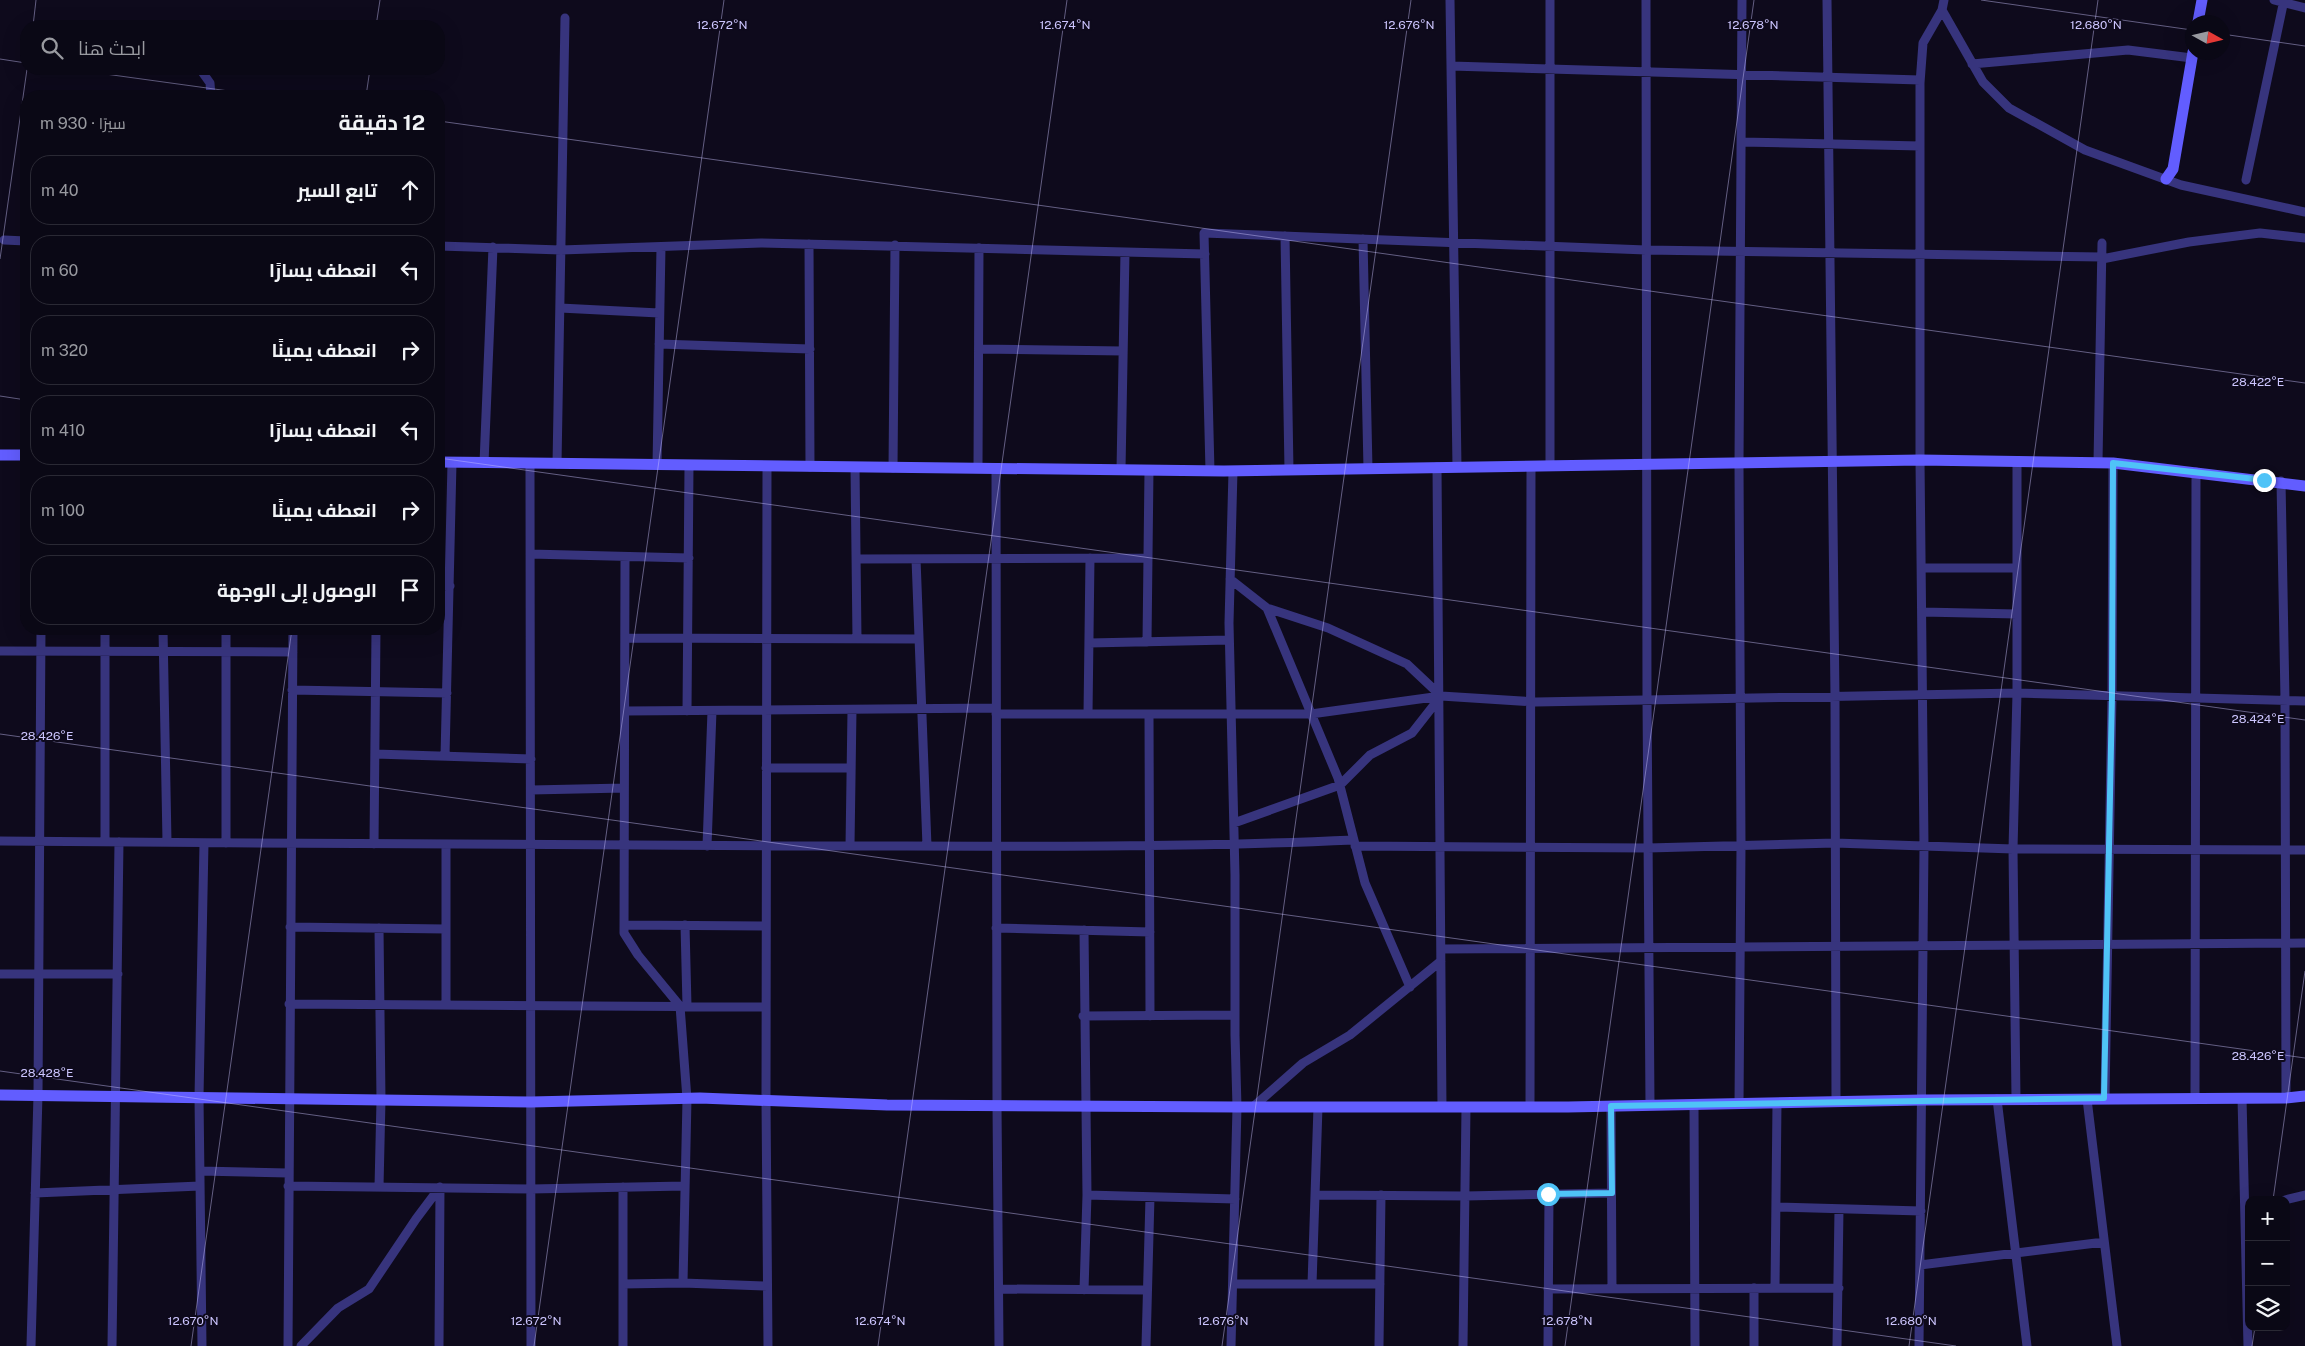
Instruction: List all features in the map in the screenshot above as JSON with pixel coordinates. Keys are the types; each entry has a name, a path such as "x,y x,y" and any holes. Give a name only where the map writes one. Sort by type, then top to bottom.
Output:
{"street":[{"path":"1450,0 1457,467"},
{"path":"1550,0 1550,466"},
{"path":"1646,0 1646,700 1650,1105"},
{"path":"1739,1104 1741,698 1739,463 1742,0"},
{"path":"1827,0 1835,697 1836,1102"},
{"path":"1919,1346 1924,946 1920,460 1920,80 1923,44 1942,10 1944,0"},
{"path":"2199,15 2202,0"},
{"path":"2246,180 2280,1 2305,8"},
{"path":"1942,10 1983,82 2009,108 2085,150 2181,185 2305,212"},
{"path":"557,464 565,18"},
{"path":"1972,64 2128,50 2185,54"},
{"path":"2166,179 2173,169 2191,60"},
{"path":"1451,66 1920,80"},
{"path":"204,75 210,83 211,90"},
{"path":"1741,142 1920,146"},
{"path":"1210,471 1204,233 1646,250 2102,258 2189,242 2260,233 2305,238"},
{"path":"1285,236 1289,470"},
{"path":"1363,239 1368,469"},
{"path":"4,240 20,241"},
{"path":"445,246 561,250 761,243 1205,254"},
{"path":"2098,462 2102,243"},
{"path":"809,244 810,467"},
{"path":"893,468 895,245"},
{"path":"484,463 493,247"},
{"path":"657,465 661,248"},
{"path":"978,468 979,248"},
{"path":"1121,470 1125,252"},
{"path":"560,308 659,313"},
{"path":"659,344 810,349"},
{"path":"979,349 1123,351"},
{"path":"0,455 20,455"},
{"path":"445,462 1210,471 1920,460 2098,462 2305,486"},
{"path":"2016,1099 2012,849 2017,693 2018,461"},
{"path":"445,756 452,463"},
{"path":"2104,1098 2112,695 2113,463"},
{"path":"530,464 531,1346"},
{"path":"687,711 689,466"},
{"path":"767,466 766,1101 768,1346"},
{"path":"1530,1107 1531,466"},
{"path":"856,467 857,639"},
{"path":"1437,467 1441,696 1439,848 1442,1107"},
{"path":"996,469 996,1105 999,1346"},
{"path":"1147,642 1149,470"},
{"path":"1231,1346 1237,1107 1234,824 1229,640 1234,470"},
{"path":"2196,472 2196,1098"},
{"path":"2281,482 2285,700 2286,1098"},
{"path":"530,554 688,558"},
{"path":"625,557 624,933 638,955 684,1006"},
{"path":"1088,714 1090,558"},
{"path":"856,559 1148,558"},
{"path":"916,559 926,846"},
{"path":"1922,568 2017,568"},
{"path":"1230,579 1267,608 1328,628 1407,664 1441,696"},
{"path":"445,586 450,586"},
{"path":"1267,608 1340,785 1365,883 1410,986"},
{"path":"1922,612 2017,614"},
{"path":"31,1346 38,1095 41,635"},
{"path":"106,635 106,842"},
{"path":"163,635 167,842"},
{"path":"226,635 226,843"},
{"path":"288,1346 288,1099 293,635"},
{"path":"374,844 376,635"},
{"path":"625,638 919,639"},
{"path":"1089,643 1229,640"},
{"path":"0,651 292,652"},
{"path":"292,690 447,694"},
{"path":"625,711 922,709 1088,714 1311,714 1441,696 1530,702 2017,693 2305,701"},
{"path":"1234,824 1340,785 1370,755 1412,733 1441,696"},
{"path":"850,846 852,710"},
{"path":"707,846 712,711"},
{"path":"1149,714 1150,1016"},
{"path":"375,754 530,758"},
{"path":"766,768 851,768"},
{"path":"531,790 624,788"},
{"path":"0,841 531,846 1149,846 1354,843 1439,848 1648,848 1835,842 2012,849 2305,850"},
{"path":"112,1346 117,1096 119,842"},
{"path":"202,1346 199,1097 204,843"},
{"path":"446,845 446,1004"},
{"path":"624,925 766,926"},
{"path":"683,1283 687,1099 684,1006 685,925"},
{"path":"290,927 446,928"},
{"path":"379,928 381,1100 379,1186"},
{"path":"996,928 1150,932"},
{"path":"1084,930 1084,1106 1087,1195 1084,1290"},
{"path":"1441,949 2305,943"},
{"path":"1254,1107 1302,1063 1350,1035 1441,961"},
{"path":"0,974 118,974"},
{"path":"289,1004 531,1004 766,1007"},
{"path":"1083,1016 1235,1015"},
{"path":"0,1095 531,1102 687,1099 996,1105 1237,1107 1530,1107 1997,1099 2286,1098 2305,1096"},
{"path":"2087,1098 2117,1346"},
{"path":"2242,1098 2246,1196"},
{"path":"1997,1099 2026,1346"},
{"path":"1775,1288 1777,1103"},
{"path":"1694,1104 1695,1346"},
{"path":"1611,1106 1612,1289"},
{"path":"1312,1284 1318,1107"},
{"path":"1464,1346 1466,1107"},
{"path":"200,1171 288,1173"},
{"path":"35,1194 200,1186"},
{"path":"288,1186 531,1189 685,1186"},
{"path":"301,1346 338,1308 369,1290 416,1219 440,1187"},
{"path":"439,1346 440,1187"},
{"path":"623,1187 623,1346"},
{"path":"1316,1195 1465,1196 1612,1193"},
{"path":"1548,1194 1548,1346"},
{"path":"1087,1195 1235,1199"},
{"path":"2290,1199 2305,1195"},
{"path":"1379,1346 1380,1196"},
{"path":"1146,1346 1150,1197"},
{"path":"1776,1207 1921,1211"},
{"path":"1837,1346 1839,1209"},
{"path":"2247,1241 2248,1346"},
{"path":"1920,1265 2104,1242"},
{"path":"623,1284 683,1283 767,1286"},
{"path":"1233,1284 1380,1284"},
{"path":"1754,1288 1754,1346"},
{"path":"1548,1289 1839,1288"},
{"path":"999,1289 1147,1290"}],"route":[{"path":"1548,1194 1612,1193 1611,1106 2104,1098 2112,695 2113,463 2264,480"}]}
